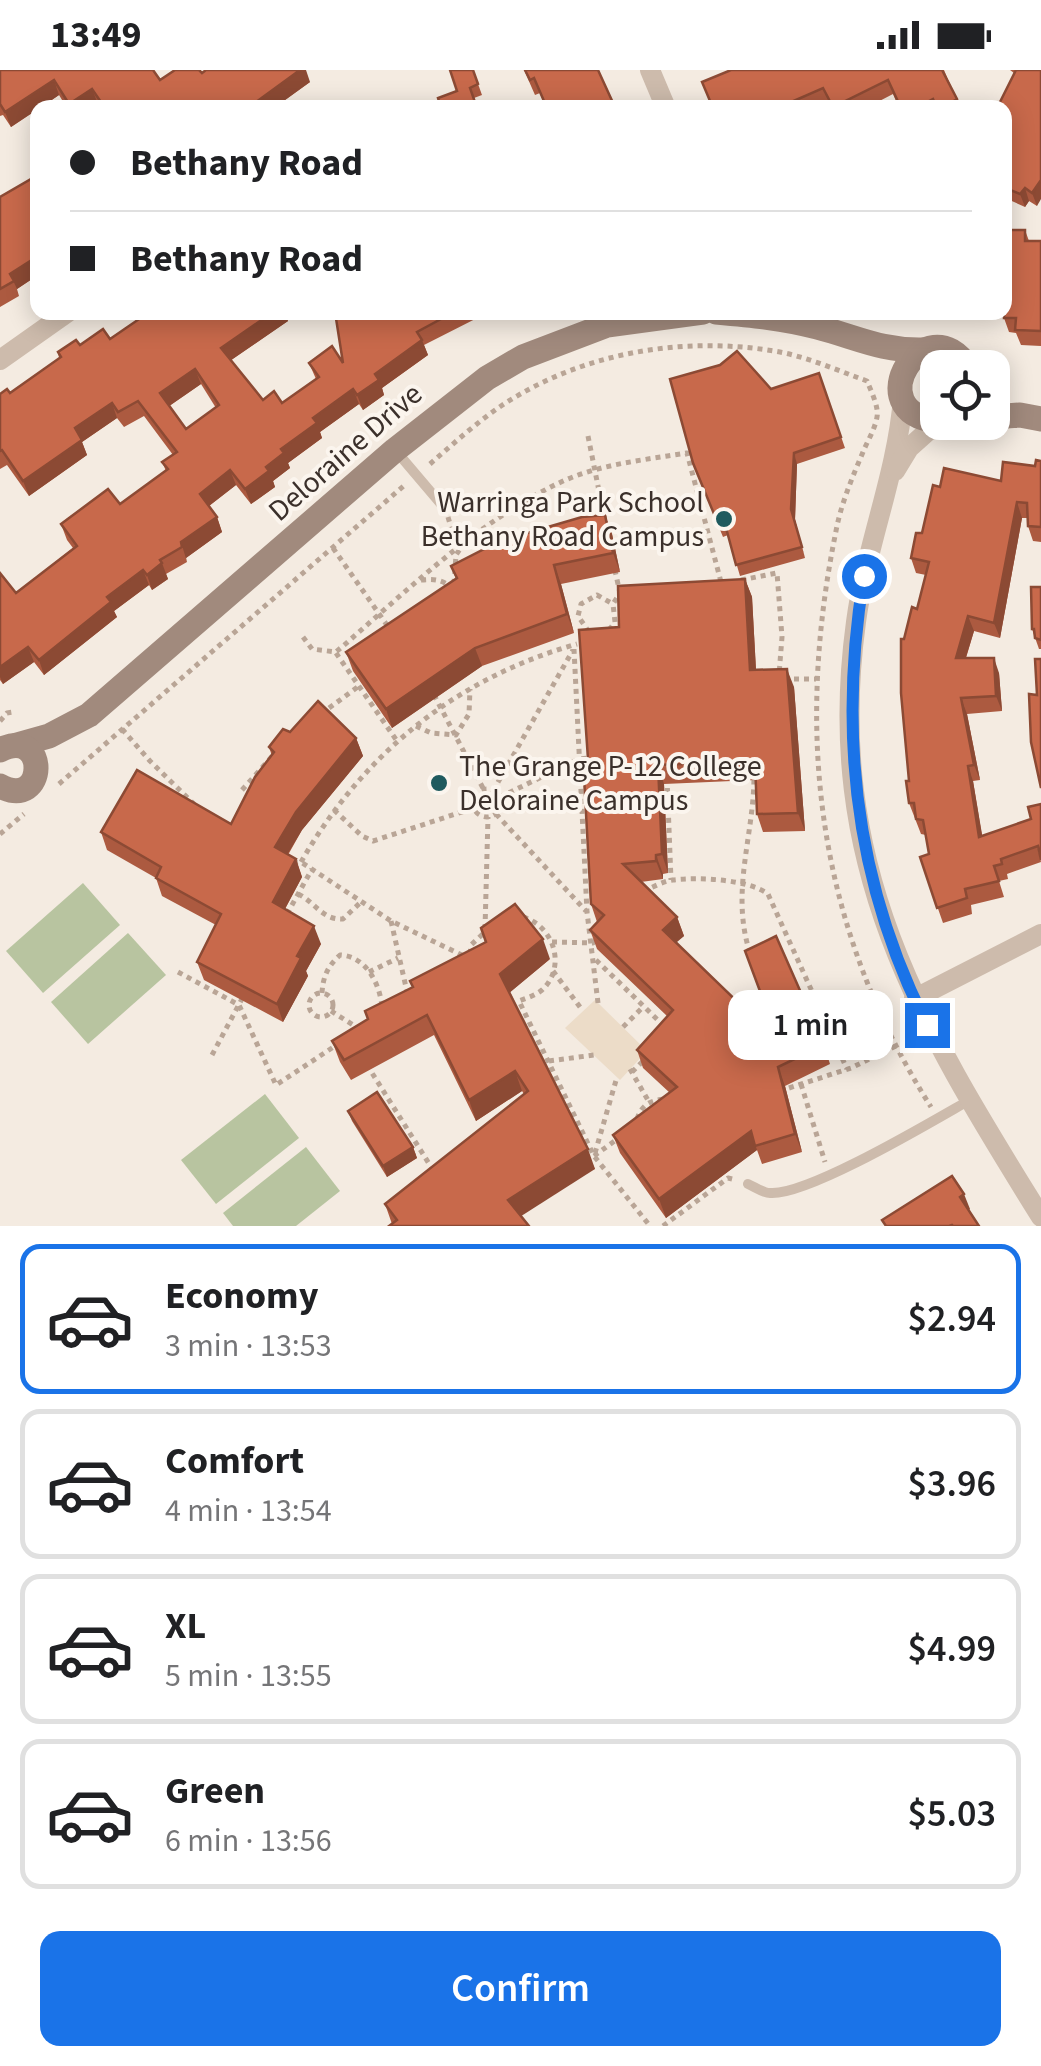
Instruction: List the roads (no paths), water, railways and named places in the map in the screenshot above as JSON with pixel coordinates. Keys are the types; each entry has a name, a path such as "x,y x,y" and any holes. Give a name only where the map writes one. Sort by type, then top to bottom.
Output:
{"street":[{"path":"654,71 663,100"},
{"path":"0,360 57,320"},
{"name":"Deloraine Drive","path":"11,796 29,786 37,766 72,726 109,699 452,403 523,356 607,325 644,320"},
{"path":"781,320 894,350 920,350"},
{"path":"863,343 920,416"},
{"path":"922,350 947,350"},
{"path":"920,352 905,365 888,482 866,562 856,624 850,718 862,840 875,897 914,1000 968,1101 1041,1217"},
{"path":"888,482 920,438"},
{"name":"Deloraine Drive","path":"5,740 72,726"},
{"path":"5,740 31,752 37,766"},
{"path":"914,1000 1041,934"}],"lane":[{"path":"396,450 445,507"},
{"path":"748,1184 768,1194 794,1189 968,1101"}],"place":[{"name":"Warringa Park School Bethany Road Campus","path":"724,519"},
{"name":"The Grange P-12 College Deloraine Campus","path":"439,783"}]}
